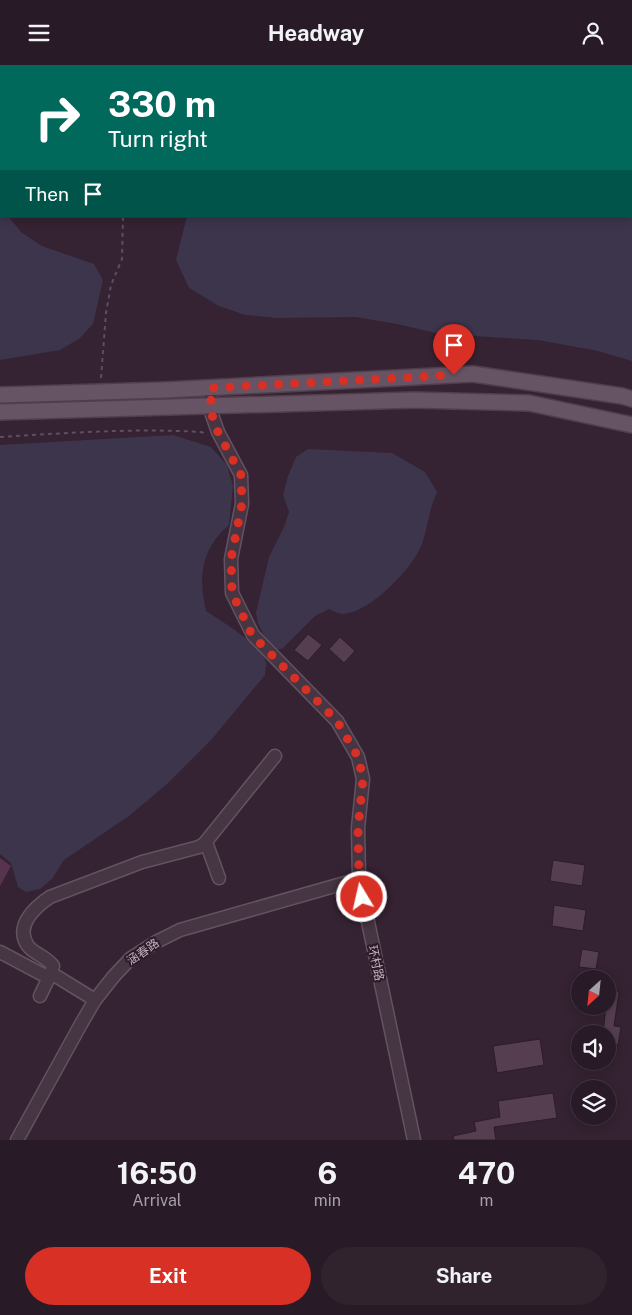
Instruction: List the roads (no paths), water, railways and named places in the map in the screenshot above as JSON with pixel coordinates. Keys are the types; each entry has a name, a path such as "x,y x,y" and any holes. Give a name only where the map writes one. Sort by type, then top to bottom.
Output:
{"main road":[{"path":"0,395 210,388 473,374 632,399"},
{"path":"0,412 414,400 529,403 632,425"}],"street":[{"name":"环村路","path":"210,388 211,406 218,432 241,475 242,504 231,559 232,593 252,635 337,721 358,757 363,779 358,828 359,879 414,1140"},
{"path":"40,996 53,966 52,963 28,947 23,935 26,919 37,905 50,897 142,862 199,847 206,842 275,755"},
{"path":"206,842 219,877"},
{"name":"涵春路","path":"17,1140 95,1000 114,976 132,958 156,942 180,930 359,879"},
{"path":"0,952 95,1000"}]}
